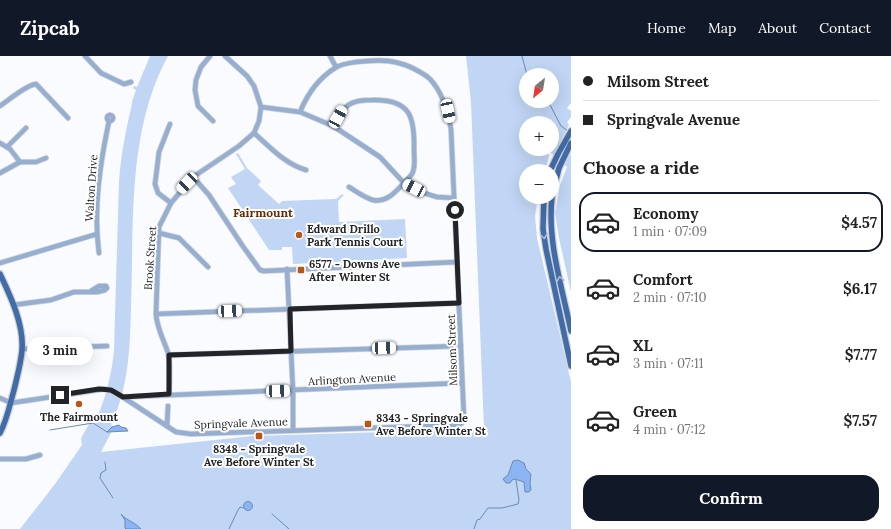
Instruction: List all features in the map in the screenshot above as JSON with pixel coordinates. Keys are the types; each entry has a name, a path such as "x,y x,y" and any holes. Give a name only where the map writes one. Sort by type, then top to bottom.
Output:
{"main road":[{"path":"553,164 571,131"},
{"path":"559,169 571,143"},
{"path":"544,204 543,229 546,249 571,366"},
{"path":"551,204 550,223 571,331"},
{"path":"0,274 13,305 20,328 22,350 11,403 0,433"}],"street":[{"path":"85,56 101,73 124,84 131,82"},
{"path":"210,56 201,67 196,80 195,90 200,109 213,121"},
{"path":"225,56 250,81 257,94 261,107 254,133 284,160 298,168 306,170"},
{"path":"330,56 336,67"},
{"name":"Milsom Street","path":"300,112 304,102 316,84 336,67 374,58 409,66 430,78 441,94 448,111 451,129 462,346 464,419 462,423"},
{"path":"0,106 26,88 36,84 68,118"},
{"path":"333,126 343,108 360,100 392,100 405,108 414,125 414,168 412,175 394,194 383,200 374,200 349,187"},
{"path":"261,107 300,112 333,126 380,156 404,183 424,193 437,197 454,198"},
{"name":"Walton Drive","path":"99,253 96,234 99,170 109,121"},
{"path":"170,124 159,152 155,184 158,193 170,203"},
{"path":"7,147 26,128"},
{"name":"Brook Street","path":"169,394 169,355 163,342 157,323 156,314 159,227 170,203 193,177 233,150 254,133"},
{"path":"0,143 7,147 20,162"},
{"path":"0,173 20,162 36,162 46,158"},
{"path":"193,177 209,195 260,270 457,262"},
{"path":"159,233 179,238 208,267"},
{"name":"Walton Drive","path":"0,262 96,234"},
{"path":"287,269 294,391 294,430"},
{"path":"13,305 51,300 74,292 91,291"},
{"path":"156,314 459,303"},
{"path":"22,350 107,346"},
{"path":"169,355 462,346"},
{"name":"Arlington Avenue","path":"123,397 462,383"},
{"name":"Springvale Avenue","path":"11,403 99,389 111,390 176,432 191,434 459,425 462,423"},
{"path":"0,398 11,403"},
{"path":"167,426 168,406"},
{"path":"0,459 26,459 40,455"}],"shaded area":[{"path":"150,56 168,56 155,85 145,115 139,146 133,210 129,352 122,396 111,425 114,427 101,452 253,436 484,429 471,102 466,56 571,56 571,103 567,108 571,111 571,117 567,122 569,125 559,145 559,116 519,116 519,156 549,156 547,164 519,164 519,204 537,204 535,216 537,238 571,382 571,529 20,529 55,484 82,445 81,438 95,414 99,413 107,390 114,350 119,181 122,152 132,102 136,90 133,88 134,86 137,87"},
{"path":"559,145 571,155 571,292 555,213 557,204 559,204 560,185 567,167 555,156 559,156"},
{"path":"238,153 247,168 261,181 258,185 279,204 282,201 336,199 342,194 344,195 338,201 339,222 405,219 407,258 293,264 292,247 282,247 282,250 269,250 228,188 236,184 231,177 245,169 236,154"}],"water":[{"path":"119,425 126,428 128,431 107,432 112,427"},
{"path":"518,460 524,463 526,469 531,474 531,490 529,492 525,492 524,482 515,479 510,483 506,483 503,479 508,475 513,461"},
{"path":"248,501 253,506 248,511 243,506"},
{"path":"121,514 141,529 126,529 125,520"}],"waterway":[{"path":"522,56 525,68"},
{"path":"552,108 561,126 568,131"},
{"path":"50,430 93,423 107,432"},
{"path":"105,462 106,470 101,473 100,478 113,498"},
{"path":"474,529 477,520 480,519 488,508 502,508 518,504 519,500 516,480"},
{"path":"229,529 238,510 240,507 243,508"},
{"path":"272,514 289,529"}],"place":[{"name":"Edward Drillo Park Tennis Court","path":"299,235"},
{"name":"6577 - Downs Ave After Winter St","path":"301,270"},
{"name":"The Fairmount","path":"79,404"},
{"name":"8343 - Springvale Ave Before Winter St","path":"368,424"},
{"name":"8348 - Springvale Ave Before Winter St","path":"259,436"}],"district":[{"name":"Fairmount","path":"263,213"}],"route":[{"path":"60,395 99,389 111,390 123,397 169,394 169,355 291,351 290,309 459,303 455,210"}]}
